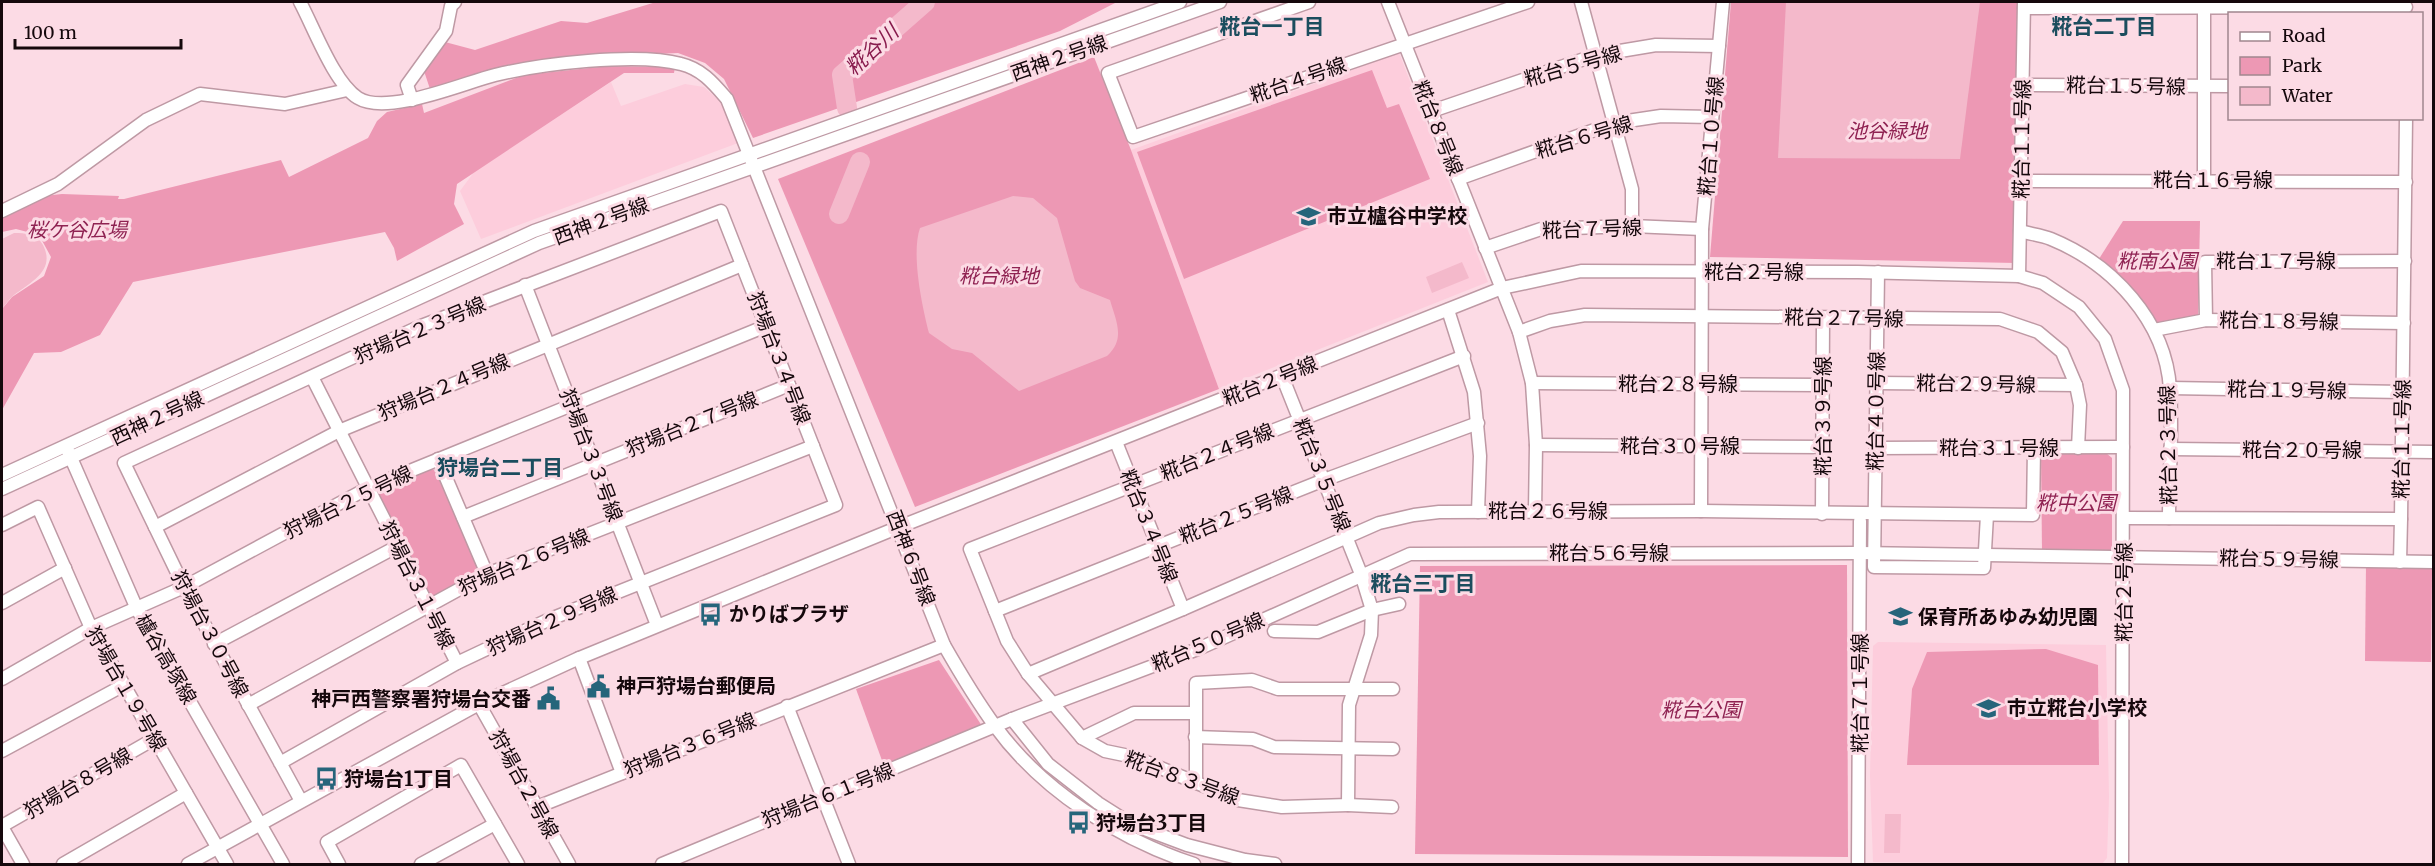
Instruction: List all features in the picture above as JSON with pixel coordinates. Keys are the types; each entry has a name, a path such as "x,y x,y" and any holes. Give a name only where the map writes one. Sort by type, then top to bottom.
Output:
{"street":[{"path":"2,210 58,184 146,120 200,94 285,104 347,90 300,2"},
{"path":"412,100 407,85 446,31 451,6 455,2"},
{"name":"西神２号線","path":"2,475 534,231 1180,2"},
{"name":"西神２号線","path":"2,489 539,243 1220,2"},
{"name":"糀台４号線","path":"1309,2 1108,73 1133,137 1405,42 1528,2"},
{"name":"糀台８号線","path":"1388,2 1519,332 1532,383 1536,445 1535,512"},
{"path":"1581,2 1632,189 1632,226"},
{"name":"糀台１０号線","path":"1701,511 1702,229 1723,2"},
{"path":"2024,5 2405,7"},
{"name":"糀台１１号線","path":"2019,276 2024,5"},
{"path":"2204,180 2205,5"},
{"name":"糀台５号線","path":"1432,111 1596,55 1656,45 1719,46"},
{"name":"西神６号線","path":"347,90 361,100 379,104 399,103 496,75 546,66 637,58 682,64 708,77 727,99 750,153 944,645 996,728 1033,770 1092,816 1165,854 1194,864"},
{"name":"糀台１５号線","path":"2023,85 2228,86"},
{"name":"糀台６号線","path":"1458,179 1614,123 1661,116 1713,117"},
{"name":"糀台１１号線","path":"2124,518 2401,519 2406,120"},
{"name":"糀台１６号線","path":"2021,180 2406,182"},
{"name":"狩場台３４号線","path":"721,211 836,506"},
{"name":"狩場台２３号線","path":"124,463 421,326 721,211"},
{"name":"糀台７号線","path":"1485,248 1541,229 1632,226 1702,229"},
{"name":"糀台２３号線","path":"2020,231 2050,238 2088,258 2122,285 2154,330 2165,362 2170,388 2169,518"},
{"name":"糀台１７号線","path":"2206,320 2205,262 2405,261"},
{"name":"狩場台２４号線","path":"155,527 339,431 742,265"},
{"name":"糀台２号線","path":"188,864 479,704 579,658 899,527 1502,288 1581,271 1878,272 2019,276 2043,283 2079,307 2104,339 2123,390 2122,864"},
{"name":"糀台４０号線","path":"1874,554 1878,272"},
{"name":"狩場台３３号線","path":"525,285 657,625"},
{"path":"1448,310 1474,392 1480,456 1478,512"},
{"name":"糀台２７号線","path":"1519,332 1550,321 1585,315 2000,319 2037,332 2062,352 2076,385 2080,405 2078,448"},
{"name":"糀台３９号線","path":"1822,514 1823,318"},
{"name":"糀台１８号線","path":"2154,330 2206,320 2404,323"},
{"name":"狩場台２５号線","path":"2,679 91,628 184,588 368,488 766,326"},
{"name":"糀台２４号線","path":"970,549 1299,418 1464,356"},
{"name":"糀台３５号線","path":"1282,376 1361,574"},
{"name":"狩場台３１号線","path":"312,377 457,663"},
{"name":"糀台２８号線","path":"1532,383 1823,385"},
{"name":"糀台２９号線","path":"1876,383 2076,385"},
{"name":"狩場台２７号線","path":"463,517 789,385"},
{"name":"糀台１９号線","path":"2170,388 2403,392"},
{"name":"糀台２５号線","path":"995,611 1324,480 1478,423"},
{"name":"糀台３４号線","path":"1116,442 1183,609"},
{"name":"櫨谷高塚線","path":"66,445 137,609 283,864"},
{"name":"糀台３０号線","path":"1536,445 1823,447"},
{"name":"狩場台２６号線","path":"248,705 488,574 813,446"},
{"name":"糀台３１号線","path":"1876,448 2123,447"},
{"name":"糀台２６号線","path":"1028,674 1379,523 1414,515 1439,512 1701,511 2033,515 2034,448"},
{"name":"糀台２０号線","path":"2170,449 2433,452"},
{"path":"438,459 488,574"},
{"name":"狩場台３０号線","path":"124,463 184,588 301,801"},
{"name":"狩場台２９号線","path":"280,763 457,663 548,620 836,506"},
{"name":"狩場台１９号線","path":"2,525 38,507 91,628 227,864"},
{"path":"1874,554 1874,567 1984,568 1987,515"},
{"path":"2400,562 2401,519"},
{"name":"糀台７１号線","path":"1858,864 1860,521"},
{"path":"214,644 398,546"},
{"name":"糀台８３号線","path":"970,549 1007,641 1028,674 1082,738 1105,751 1134,757 1238,800 1282,807 1348,805 1392,807"},
{"name":"糀台５６号線","path":"1361,574 1410,554 1874,554"},
{"name":"糀台５９号線","path":"1985,555 2433,562"},
{"path":"2,603 65,568"},
{"path":"1348,805 1349,705 1371,635 1372,610 1361,574"},
{"name":"糀台５０号線","path":"1012,719 1198,648 1361,574"},
{"path":"1274,631 1318,632 1372,610 1399,604"},
{"name":"狩場台３６号線","path":"537,807 944,645"},
{"path":"579,658 622,773"},
{"path":"1196,783 1196,683 1252,680 1278,689 1394,689"},
{"path":"2,751 123,686"},
{"name":"狩場台２号線","path":"479,704 537,807 564,863"},
{"path":"787,706 849,864"},
{"path":"1082,738 1134,712 1195,712"},
{"path":"1012,719 1048,764 1098,803 1131,824 1186,845 1245,860 1275,864"},
{"name":"狩場台６１号線","path":"662,864 996,728 1012,719"},
{"path":"1195,737 1253,738 1274,747 1393,749"},
{"name":"狩場台８号線","path":"2,826 154,739"},
{"path":"339,864 327,842 461,765 518,864"},
{"path":"63,864 186,793"},
{"path":"421,864 495,824"},
{"path":"2,826 23,864"}],"shaded area":[{"name":"市立櫨谷中学校","path":"1399,53 1488,282 1219,389 1131,150"},
{"path":"611,82 621,106 685,84 704,87 723,104 738,143 481,239 460,191 474,172"},
{"name":"市立糀台小学校","path":"1878,642 2106,645 2109,797 2107,858 2102,864 1873,862 1870,776 1873,646"}],"green space":[{"path":"656,2 1117,2 1060,31 753,138 724,79 705,63 678,53 571,58 507,65 430,89 424,71 445,42 475,50 561,21 587,23"},
{"name":"池谷緑地","path":"1731,2 2018,2 2016,263 1710,257"},
{"name":"糀台緑地","path":"1094,57 1131,150 1219,389 915,507 778,179"},
{"name":"桜ケ谷広場","path":"608,66 675,67 674,73 624,73 457,184 454,204 464,224 397,261 394,248 385,232 133,282 100,335 61,352 34,353 2,410 2,309 12,297 44,276 51,257 39,235 16,229 2,232 2,214 44,196 62,194 119,196 118,199 124,199 281,160 289,177 368,138 377,121 387,112 422,104 424,113 524,75"},
{"path":"1372,70 1387,108 1399,104 1430,179 1184,279 1137,152"},
{"name":"糀南公園","path":"2123,221 2200,221 2198,316 2156,326 2097,262"},
{"name":"糀中公園","path":"2041,453 2106,453 2112,458 2112,552 2042,552"},
{"path":"429,469 435,470 478,568 477,575 435,596 429,595 378,495 381,489"},
{"path":"2366,564 2432,567 2431,662 2365,661"},
{"name":"糀台公園","path":"1847,565 1848,857 1415,854 1420,566"},
{"path":"2046,649 2098,665 2099,765 1907,765 1912,689 1927,652"},
{"path":"939,660 982,726 884,766 856,689"}],"water":[{"path":"1786,2 1980,2 1960,159 1778,158"},
{"path":"1013,196 1033,198 1057,218 1075,281 1080,288 1110,300 1118,330 1116,343 1107,356 1019,391 972,353 952,349 929,333 917,266 920,228"},
{"path":"14,233 37,238 43,245 46,262 40,275 12,297 2,309 2,239"},
{"path":"1462,262 1469,278 1432,293 1426,277"},
{"path":"1885,814 1901,814 1900,853 1884,853"}],"waterway":[{"name":"糀谷川","path":"847,108 842,75 925,2"},
{"name":"糀谷川","path":"839,214 860,162"}],"place":[{"name":"市立櫨谷中学校","path":"1309,216"},
{"name":"かりばプラザ","path":"711,614"},
{"name":"保育所あゆみ幼児園","path":"1900,617"},
{"name":"神戸狩場台郵便局","path":"598,686"},
{"name":"神戸西警察署狩場台交番","path":"549,699"},
{"name":"市立糀台小学校","path":"1989,708"},
{"name":"狩場台1丁目","path":"326,779"},
{"name":"狩場台3丁目","path":"1078,823"}],"district":[{"name":"糀台一丁目","path":"1272,27"},
{"name":"糀台二丁目","path":"2104,27"},
{"name":"狩場台二丁目","path":"500,468"},
{"name":"糀台三丁目","path":"1423,584"}]}
